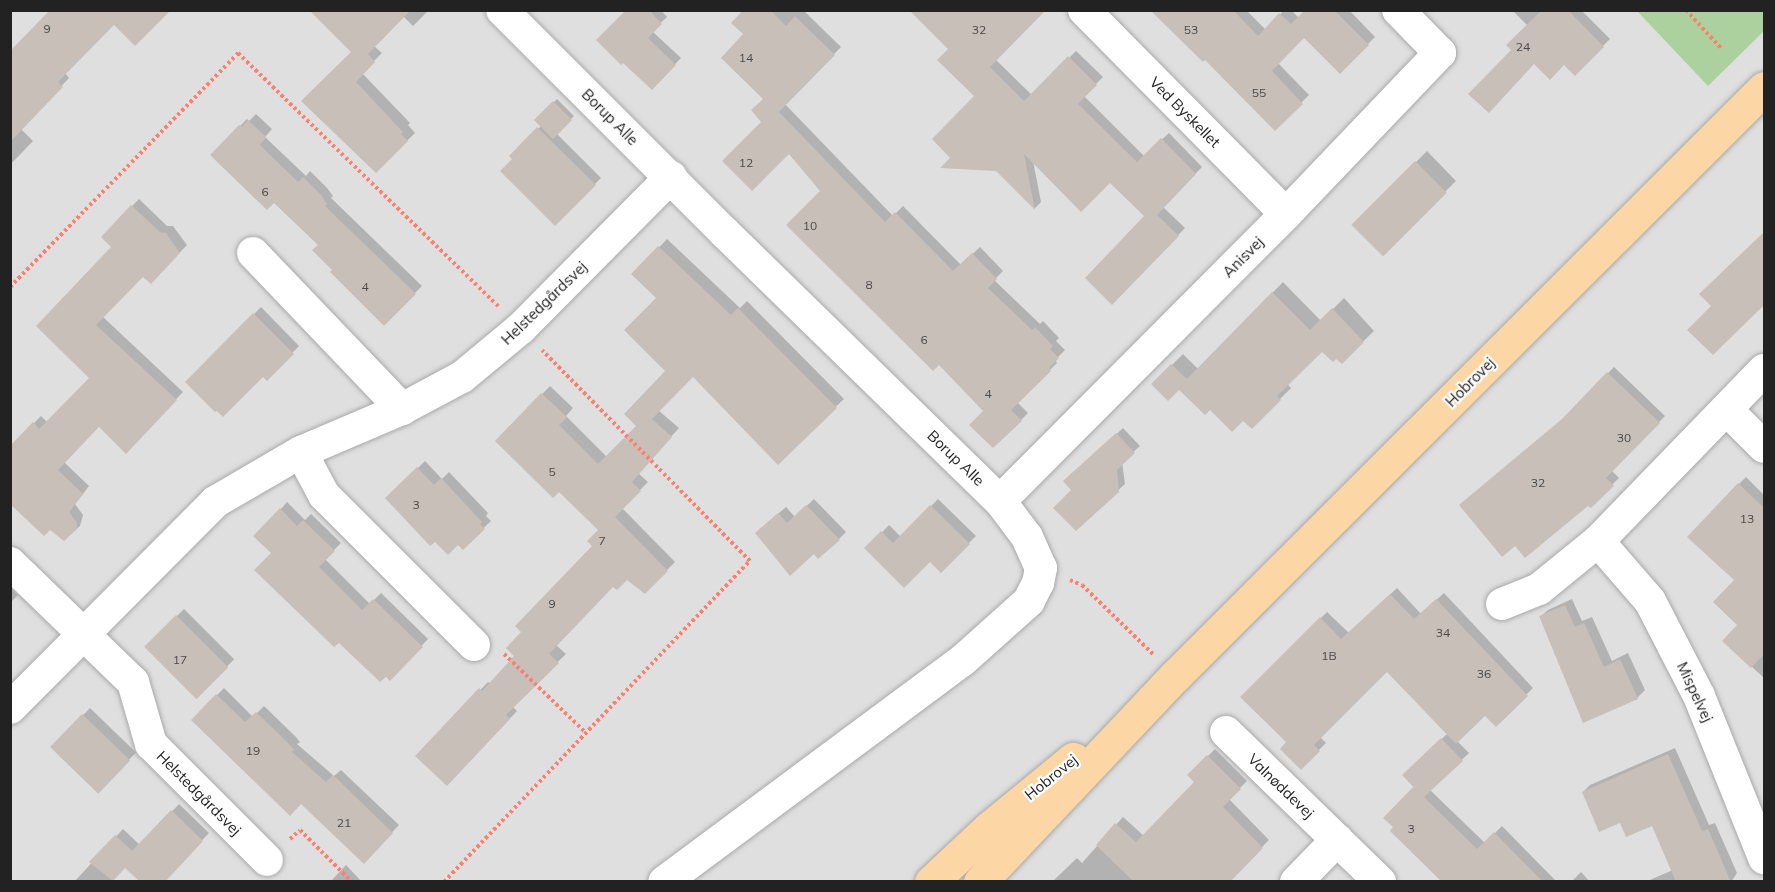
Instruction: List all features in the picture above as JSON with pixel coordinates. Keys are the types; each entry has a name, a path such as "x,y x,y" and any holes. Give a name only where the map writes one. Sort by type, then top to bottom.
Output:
{"main road":[{"name":"Hobrovej","path":"980,882 1174,676 1764,88"},
{"name":"Hobrovej","path":"931,882 988,828 1174,676"}],"street":[{"name":"Borup Alle","path":"502,10 725,233 1000,501 1027,537 1036,554 1040,573"},
{"name":"Ved Byskellet","path":"1083,10 1286,214"},
{"name":"Anisvej","path":"1000,501 1286,214 1440,53 1398,10"},
{"name":"Helstedgårdsvej","path":"10,708 215,502 301,452 402,409 462,377 521,328 671,177"},
{"path":"253,254 402,409"},
{"path":"1502,604 1539,589 1598,541 1764,370"},
{"path":"1727,410 1764,447"},
{"path":"301,452 324,495 474,645"},
{"name":"Mispelvej","path":"1598,541 1650,601 1699,696 1764,858"},
{"name":"Helstedgårdsvej","path":"10,563 84,632 133,682 151,744 267,860"},
{"path":"664,882 963,660 1029,601 1040,573"},
{"name":"Valnøddevej","path":"1226,732 1380,882"},
{"path":"1296,882 1337,840"}],"path":[{"path":"1686,10 1721,48"},
{"path":"10,287 238,53 521,328 750,561 444,882"},
{"path":"1040,573 1082,585 1174,676"},
{"path":"474,645 487,639 585,732"},
{"path":"267,860 300,830 352,882"}],"shaded area":[{"path":"11,11 1764,11 1764,881 11,881"}],"green space":[{"path":"1637,11 1764,11 1764,31 1708,86"}],"building":[{"path":"50,10 171,10 135,46 114,25 58,82 63,87 10,142 10,51"},
{"path":"309,10 411,10 368,54 375,62 356,82 403,132 401,134 408,141 376,173 301,101 351,52"},
{"path":"626,10 649,10 662,24 648,38 676,65 652,90 623,63 621,65 596,40"},
{"path":"743,10 770,10 786,26 795,16 835,55 779,112 885,222 895,212 953,271 972,253 997,279 988,288 1032,330 1035,327 1053,346 1050,349 1059,358 1049,368 1051,371 1011,410 1022,421 993,448 969,425 983,411 939,365 933,371 786,225 820,191 789,154 752,191 722,161 761,122 751,110 763,99 721,58 743,34 731,23"},
{"path":"909,10 1046,10 990,67 1024,101 1068,56 1097,85 1078,104 1137,162 1161,138 1196,174 1157,215 1179,236 1112,305 1085,278 1144,216 1110,183 1081,212 1024,154 1035,210 996,171 940,168 950,158 932,139 974,96 937,60 948,49"},
{"path":"1150,10 1233,10 1258,36 1279,13 1291,24 1305,10 1334,10 1369,45 1340,74 1304,38 1272,71 1303,104 1275,131 1205,60 1203,62"},
{"path":"1542,10 1568,10 1604,47 1575,76 1564,65 1550,80 1534,64 1489,113 1468,94 1511,50 1506,45"},
{"path":"553,101 572,120 553,139 534,120"},
{"path":"248,120 266,137 260,145 298,182 303,177 321,195 327,204 325,206 416,294 384,326 330,272 332,270 312,250 318,245 274,203 267,210 210,155 239,125 242,127"},
{"path":"537,127 596,185 555,226 500,171 512,159 509,156"},
{"path":"1415,161 1447,193 1383,256 1351,225"},
{"path":"131,205 160,232 166,233 180,253 151,284 143,277 96,325 177,400 126,454 99,427 58,470 83,494 69,512 77,523 77,529 64,541 50,530 44,536 10,504 10,446 33,422 39,429 89,378 36,326 111,247 101,237"},
{"path":"1764,232 1764,305 1713,355 1687,330 1711,306 1699,294"},
{"path":"658,246 731,315 738,308 837,408 778,465 693,377 652,419 672,437 632,482 641,491 615,517 668,571 645,594 627,580 617,590 613,587 549,654 559,663 506,715 510,719 447,786 415,756 479,688 482,691 514,656 506,648 521,632 515,626 592,546 587,541 598,530 559,492 553,498 495,441 541,393 567,417 559,425 598,464 636,426 624,414 665,371 624,330 656,298 631,274"},
{"path":"1272,292 1310,330 1332,308 1364,342 1342,364 1336,359 1333,362 1322,352 1277,396 1281,400 1252,429 1243,421 1232,432 1210,410 1205,415 1179,390 1168,401 1151,384 1171,364 1187,379"},
{"path":"253,313 294,354 267,381 263,377 223,417 185,382"},
{"path":"1607,372 1660,423 1606,478 1614,486 1591,508 1588,506 1525,558 1515,546 1502,557 1459,505 1562,419"},
{"path":"1116,433 1135,453 1117,470 1119,492 1076,531 1053,508 1071,490 1063,481"},
{"path":"417,467 434,485 441,478 482,522 480,524 485,529 463,550 458,545 448,555 435,542 430,546 385,498"},
{"path":"1738,483 1764,508 1764,654 1751,668 1722,641 1737,625 1713,602 1734,580 1687,537"},
{"path":"806,505 840,540 818,559 814,554 790,576 755,533 778,513 787,523"},
{"path":"930,505 970,544 941,573 930,562 904,588 864,548 881,531 893,543"},
{"path":"280,508 297,526 303,520 335,551 319,567 362,610 373,599 423,647 390,681 386,677 380,682 339,643 334,647 254,570 271,553 253,536"},
{"path":"1390,594 1414,619 1436,599 1528,696 1496,727 1485,716 1456,744 1387,672 1314,745 1320,751 1301,770 1280,749 1286,742 1240,697 1320,617 1341,639"},
{"path":"1565,605 1575,627 1584,623 1604,667 1620,659 1638,699 1583,723 1539,616"},
{"path":"176,615 228,667 197,699 144,647"},
{"path":"216,694 245,722 256,712 289,744 294,750 292,752 326,782 333,775 393,833 364,864 301,804 290,816 191,720"},
{"path":"82,714 130,761 98,794 50,747"},
{"path":"1441,738 1463,761 1424,797 1477,849 1494,832 1543,882 1442,882 1390,831 1393,827 1383,818 1413,787 1422,796 1402,775"},
{"path":"1668,754 1702,831 1708,829 1731,882 1676,882 1652,826 1626,837 1620,823 1599,832 1582,792"},
{"path":"1207,755 1241,789 1223,807 1263,848 1230,882 1134,882 1096,845 1115,823 1136,842 1194,782 1187,775"},
{"path":"171,810 203,841 165,882 140,882 125,868 113,881 89,862 115,835 132,851"}]}
